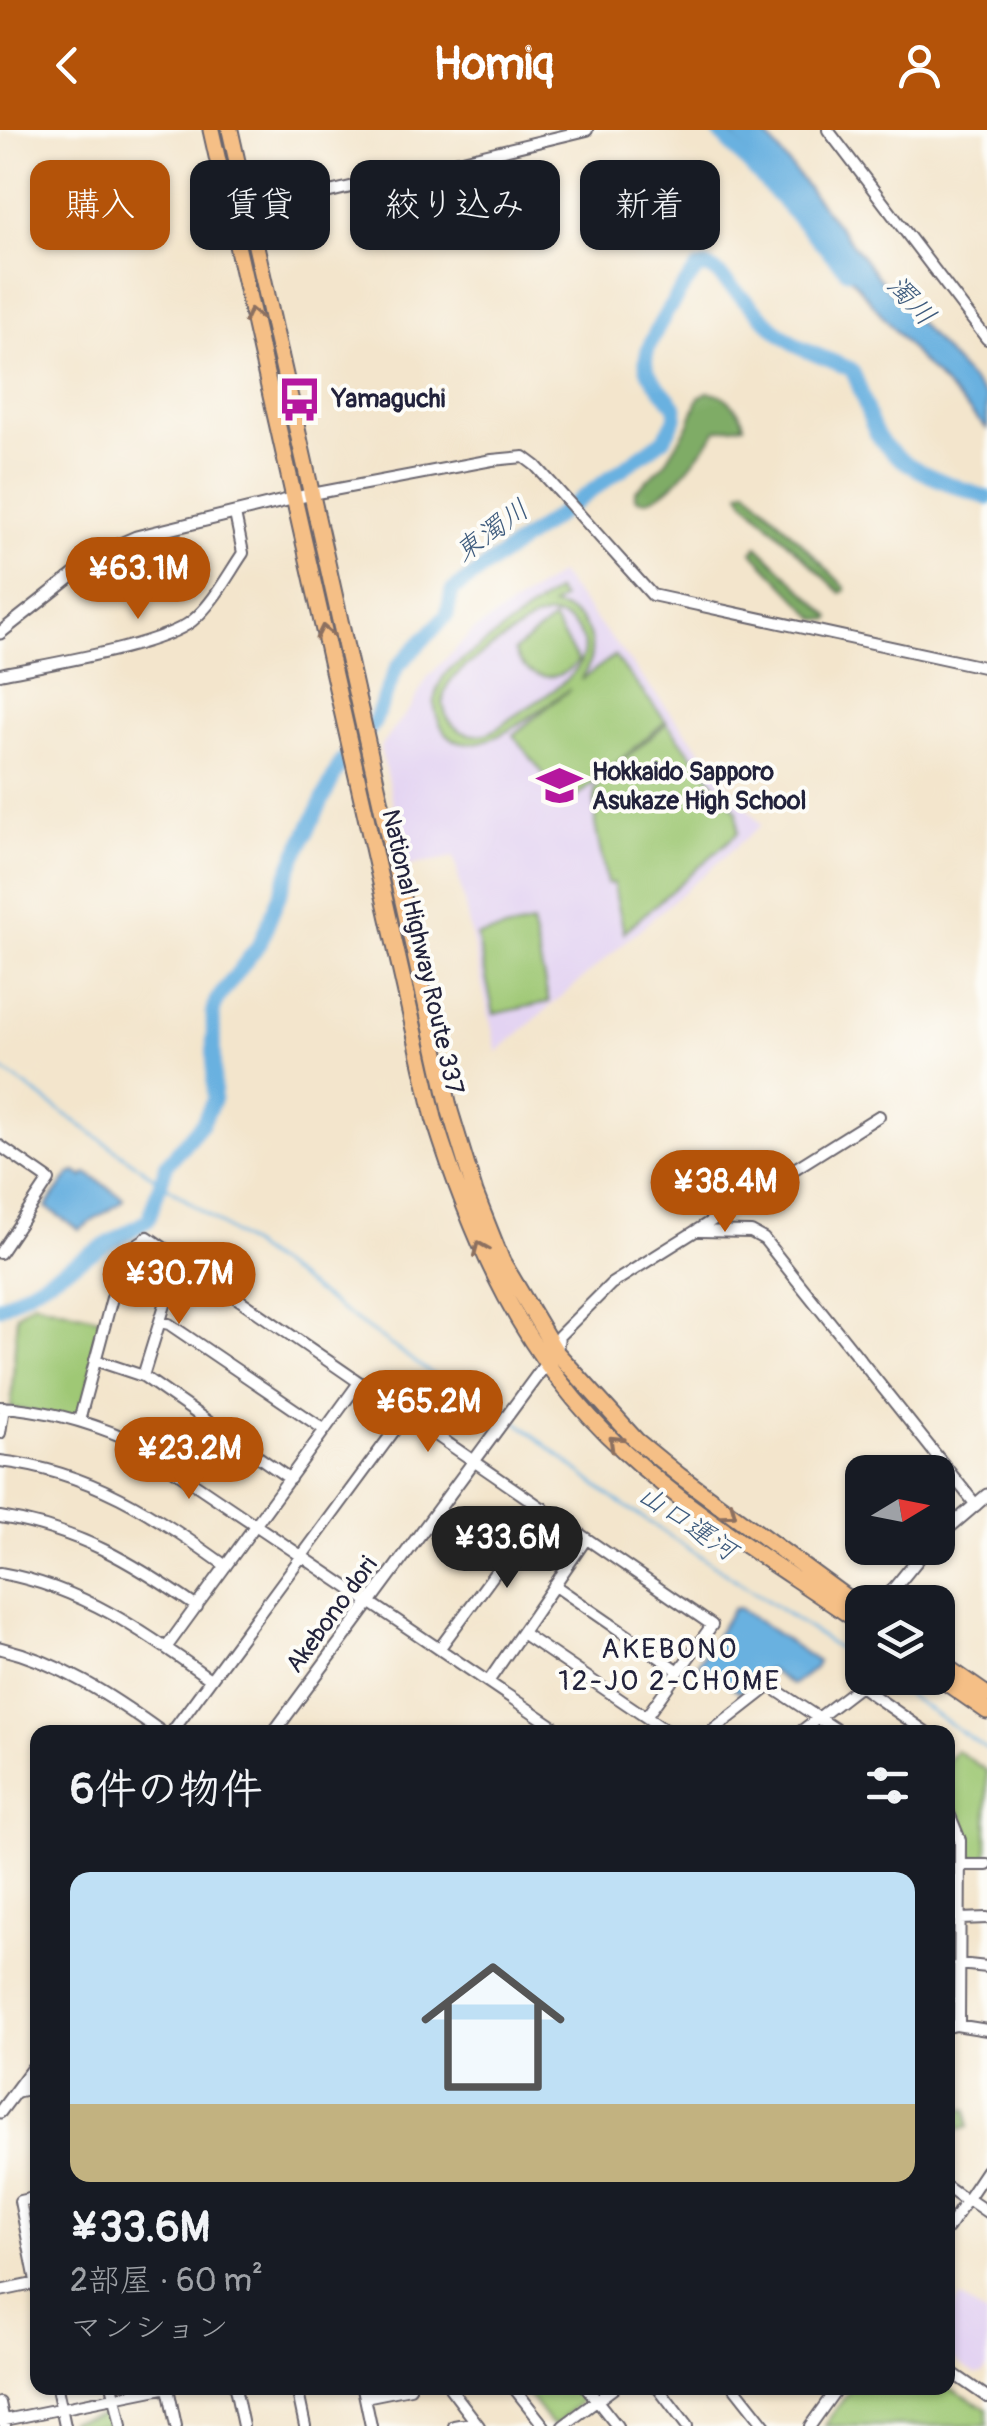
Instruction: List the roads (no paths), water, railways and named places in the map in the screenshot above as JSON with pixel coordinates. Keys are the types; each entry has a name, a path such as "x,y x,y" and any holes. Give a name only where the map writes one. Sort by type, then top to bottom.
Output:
{"highway":[{"name":"National Highway Route 337","path":"211,130 217,160"},
{"name":"National Highway Route 337","path":"230,130 237,160"},
{"name":"National Highway Route 337","path":"237,250 434,1118 459,1198 489,1269 587,1414 680,1498 845,1612"},
{"name":"National Highway Route 337","path":"257,250 450,1112 474,1192 502,1261 551,1357 636,1440 680,1476 845,1597"},
{"path":"955,1673 987,1695"},
{"path":"955,1688 987,1711"}],"street":[{"path":"330,192 587,130"},
{"path":"828,130 987,338"},
{"path":"0,632 104,551 136,538 312,494 524,457 656,596 983,667"},
{"path":"0,674 161,637 191,622 243,553 235,514"},
{"path":"551,1357 559,1336 610,1284 878,1116"},
{"path":"0,1253 49,1180 2,1152"},
{"path":"699,1230 751,1232 764,1239 976,1504"},
{"path":"79,1421 124,1253 148,1238 712,1626 646,1718"},
{"path":"143,1376 168,1295 188,1265"},
{"path":"160,1322 325,1430"},
{"name":"Akebono dori","path":"279,1725 551,1357"},
{"path":"95,1360 143,1376 290,1478"},
{"path":"166,1648 358,1384"},
{"path":"0,1433 2,1407 79,1421 128,1439 552,1725"},
{"path":"177,1725 405,1416"},
{"path":"0,1460 51,1470 111,1492 155,1515 226,1566"},
{"path":"955,1523 987,1496"},
{"path":"440,1650 543,1508"},
{"path":"0,1517 50,1526 78,1536 136,1566 196,1606"},
{"path":"488,1682 586,1539"},
{"path":"897,1585 912,1565"},
{"path":"0,1573 85,1598 210,1679"},
{"path":"554,1585 679,1671"},
{"path":"522,1633 657,1725"},
{"path":"0,1648 64,1670 150,1725"},
{"path":"721,1725 770,1686 830,1725"},
{"path":"810,1725 860,1686 916,1725"},
{"path":"955,1824 960,1865 960,1964 955,2008"},
{"path":"960,1865 987,1866"},
{"path":"960,1918 987,1918"},
{"path":"960,1964 987,1967"},
{"path":"955,2026 987,2030"},
{"path":"0,2112 30,2071"},
{"path":"0,2095 30,2089"},
{"path":"955,2218 987,2170"},
{"path":"955,2192 987,2212"},
{"path":"30,2199 20,2201 30,2251"},
{"path":"0,2291 30,2287"},
{"path":"955,2375 987,2397"},
{"path":"58,2395 64,2426"},
{"path":"0,2404 3,2423 105,2395"},
{"path":"115,2395 121,2426"},
{"path":"168,2395 176,2426"},
{"path":"236,2395 243,2426"},
{"path":"298,2395 305,2426"},
{"path":"365,2395 371,2426"},
{"path":"455,2395 478,2424"},
{"path":"520,2395 544,2426"},
{"path":"593,2395 617,2426"},
{"path":"563,2426 604,2395"},
{"path":"663,2395 687,2426"},
{"path":"741,2395 765,2426"},
{"path":"810,2426 832,2395"},
{"path":"454,2426 478,2424"}],"water":[{"path":"727,130 761,130 767,136 885,286 987,398 987,429 918,358"},
{"path":"76,1172 83,1177 87,1173 123,1198 79,1230 46,1207 70,1174"},
{"path":"739,1608 818,1662 815,1668 792,1685 768,1669 740,1692 698,1664 733,1609"}],"waterway":[{"name":"濁川","path":"717,130 847,271"},
{"name":"東濁川","path":"0,1307 148,1220 167,1164 203,1122 214,1099 216,1001 260,943 294,859 340,764 374,723 397,667 447,615 452,591 664,439 675,419 676,408 649,374 646,359 663,318 697,269 708,267 715,271 800,348 851,369 874,429 894,454 923,472 987,498"},
{"name":"山口運河","path":"0,1068 419,1365 471,1400 505,1415"},
{"name":"山口運河","path":"512,1418 607,1494 845,1653"},
{"name":"山口運河","path":"907,1695 952,1725"},
{"name":"山口運河","path":"955,1727 987,1749"}],"place":[{"name":"Yamaguchi","path":"299,399"},
{"name":"Hokkaido Sapporo Asukaze High School","path":"559,786"}],"district":[{"name":"AKEBONO 12-JO 2-CHOME","path":"670,1665"}]}
